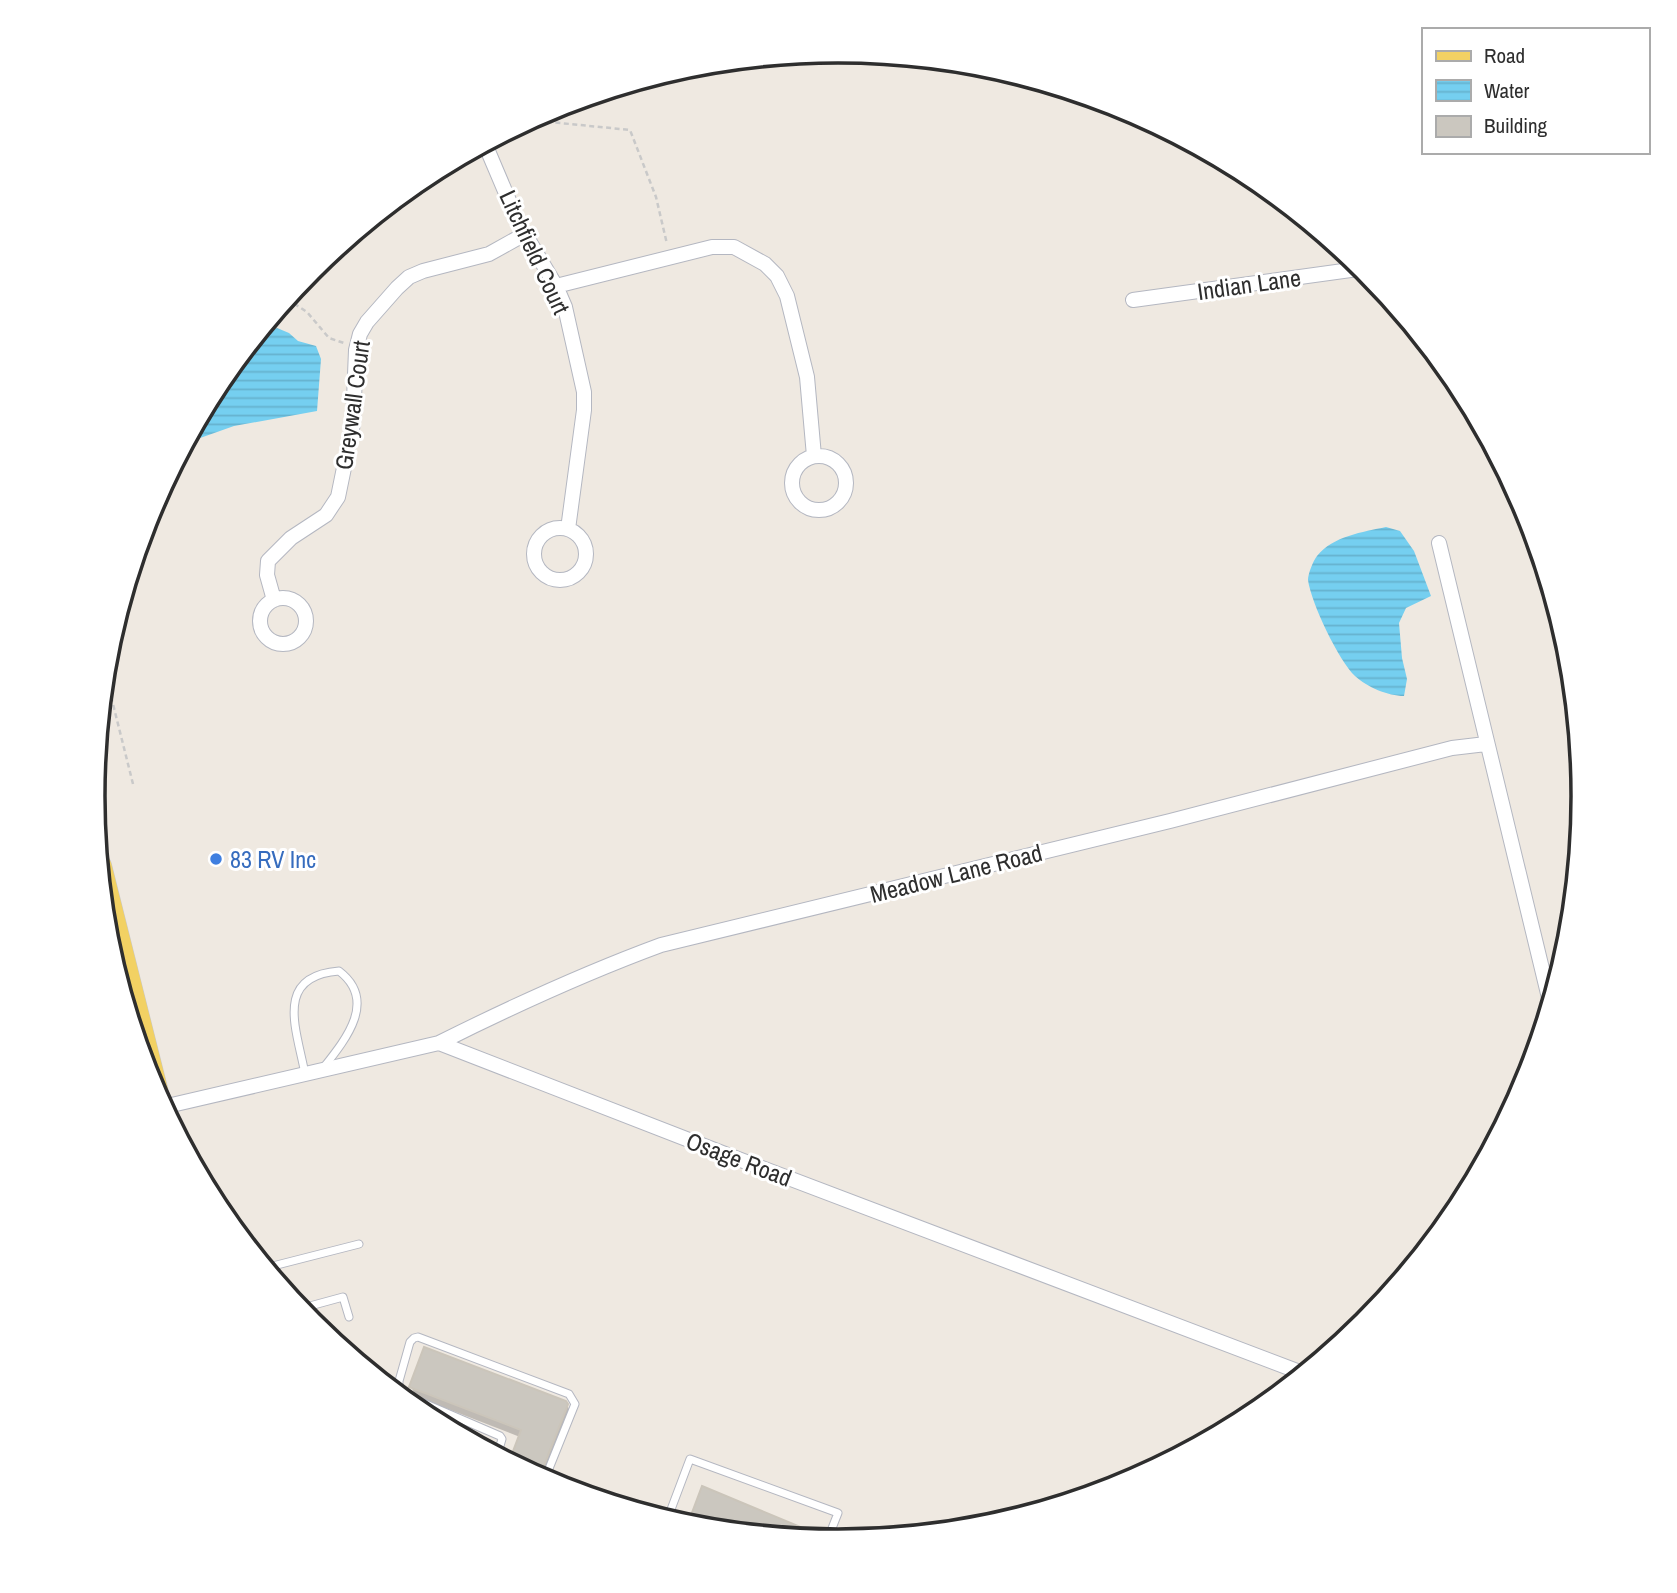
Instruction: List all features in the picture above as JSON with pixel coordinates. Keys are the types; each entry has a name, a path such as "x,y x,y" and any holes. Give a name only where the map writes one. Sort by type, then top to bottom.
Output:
{"street":[{"name":"Litchfield Court","path":"489,152 525,234 556,286 565,307 584,392 568,529"},
{"name":"Greywall Court","path":"274,600 267,575 268,561 291,538 326,515 338,498 353,424 357,347 367,322 397,288 410,278 423,271 489,254 525,234"},
{"path":"556,286 712,247 734,247 765,264 777,276 787,296 807,377 814,456"},
{"name":"Indian Lane","path":"1133,300 1349,270"},
{"path":"1439,543 1546,989"},
{"name":"Meadow Lane Road","path":"439,1043 523,1002 661,945 1170,821 1440,751 1486,744"},
{"path":"174,1105 439,1043"},
{"name":"Osage Road","path":"439,1043 1295,1370"}],"lane":[{"path":"305,1074 293,1013 297,993 304,982 321,972 340,971 351,981 358,994 356,1011 343,1042 321,1070"},
{"path":"275,1265 359,1244"},
{"path":"311,1306 343,1297 349,1317"},
{"path":"399,1383 410,1342 418,1338 569,1394 575,1404 549,1470"},
{"path":"437,1410 500,1436 500,1447"},
{"path":"671,1510 690,1459 838,1513 832,1530"}],"path":[{"path":"551,122 630,130 656,197 670,257"},
{"path":"295,304 307,312 329,338 357,347"},
{"path":"112,698 133,784"}],"water":[{"path":"277,328 298,341 316,346 321,359 317,411 234,426 199,439 229,389"},
{"path":"1386,527 1400,531 1414,551 1431,596 1406,608 1399,623 1407,679 1404,696 1385,693 1372,687 1349,669 1320,617 1308,580 1315,558 1331,544 1349,536"}],"building":[{"path":"424,1347 568,1404 543,1467 512,1453 521,1430 409,1387"},
{"path":"702,1486 804,1529 743,1524 691,1515"}],"place":[{"name":"83 RV Inc","path":"216,859"}]}
